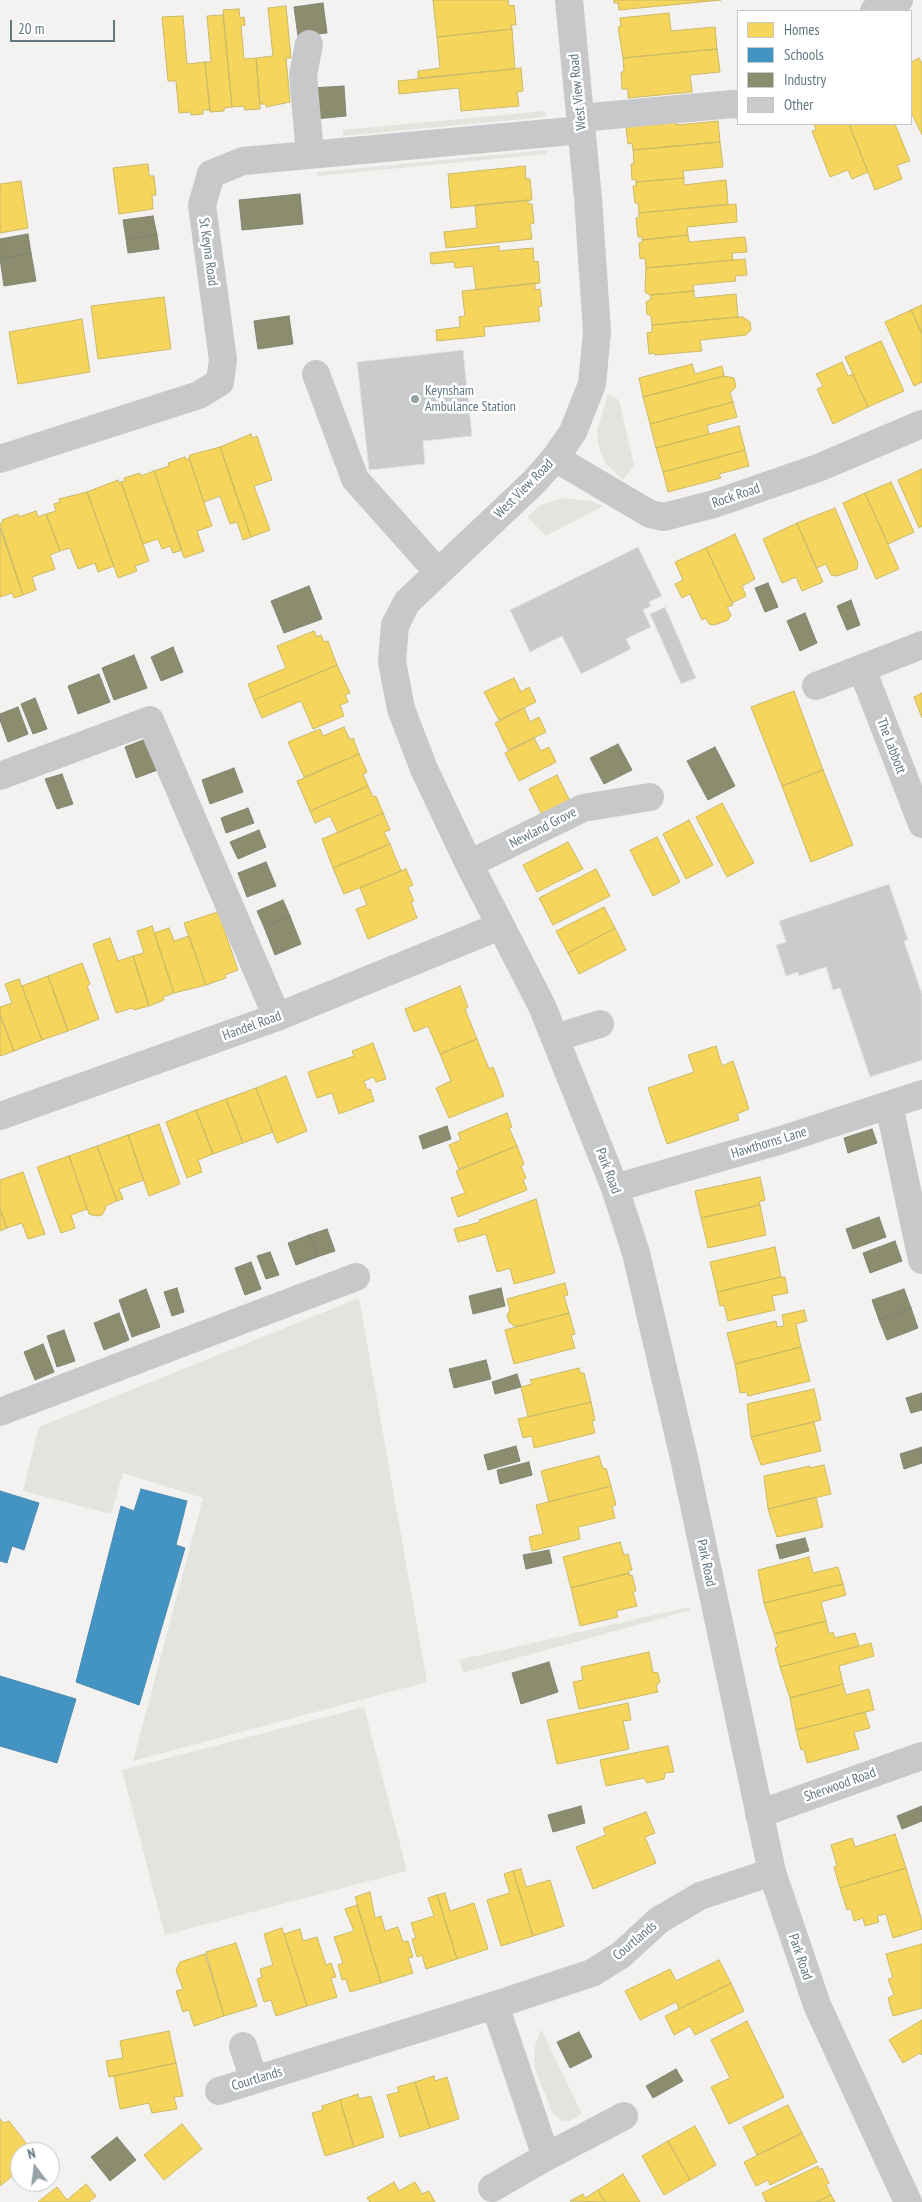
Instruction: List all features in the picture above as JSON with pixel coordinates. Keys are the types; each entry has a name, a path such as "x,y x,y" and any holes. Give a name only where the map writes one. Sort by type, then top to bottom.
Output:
{"street":[{"name":"West View Road","path":"500,926 424,769 401,709 392,662 395,624 407,602 437,571 528,487 555,458 572,432 592,384 597,332 581,124 568,0"},
{"path":"876,10 899,0"},
{"path":"310,44 303,75 310,154"},
{"name":"St Keyna Road","path":"0,459 199,395 220,382 222,360 202,205 211,174 244,161 737,105"},
{"path":"316,374 355,479 437,571"},
{"name":"Rock Road","path":"555,458 650,514 664,518 714,504 818,468 922,424"},
{"path":"816,686 922,644"},
{"name":"The Labbott","path":"862,669 921,824"},
{"path":"0,776 150,720 277,1017"},
{"name":"Newland Grove","path":"469,864 583,808 650,798"},
{"name":"Handel Road","path":"0,1116 277,1017 500,926"},
{"name":"Park Road","path":"500,926 542,1006 615,1188 636,1253 684,1458 772,1872 817,2005 908,2202"},
{"path":"555,1038 600,1024"},
{"name":"Hawthorns Lane","path":"615,1188 778,1141 922,1094"},
{"path":"889,1105 922,1260"},
{"path":"0,1412 356,1277"},
{"name":"Sherwood Road","path":"759,1814 922,1756"},
{"name":"Courtlands","path":"219,2091 592,1973 621,1955 659,1920 700,1896 772,1872"},
{"path":"495,2005 546,2157"},
{"path":"243,2046 254,2080"},
{"path":"492,2188 624,2116"}],"shaded area":[{"path":"545,111 546,117 343,136 343,130"},
{"path":"547,150 546,154 317,176 317,172"},
{"path":"608,394 619,400 634,465 623,480 605,463 598,444 597,431"},
{"path":"563,498 591,501 603,506 546,536 528,517 540,505"},
{"path":"359,1298 427,1682 133,1761 203,1498 123,1473 111,1514 23,1491 39,1427"},
{"path":"689,1607 691,1610 463,1673 459,1660"},
{"path":"364,1707 407,1871 165,1935 122,1770"},
{"path":"541,2029 582,2114 570,2121 563,2121 553,2114 534,2066 535,2046"}],"building: Homes":[{"path":"433,0 508,0 509,6 514,5 516,25 511,25 512,29 437,37"},
{"path":"614,0 721,0 619,10 618,3 614,3"},
{"path":"286,6 291,58 286,58 290,102 266,107 266,104 260,104 256,58 273,56 268,8"},
{"path":"239,9 240,18 244,17 245,25 241,26 244,59 256,58 260,109 245,110 244,106 232,107 223,10"},
{"path":"669,13 671,31 715,27 717,49 623,58 618,27 621,27 620,18"},
{"path":"223,15 232,107 224,108 224,111 210,112 205,62 211,62 207,16"},
{"path":"183,16 187,64 205,62 210,110 203,110 203,114 179,113 176,81 168,81 162,17"},
{"path":"512,29 515,69 418,78 418,71 440,68 437,37"},
{"path":"717,49 720,72 690,75 692,92 628,98 628,89 622,89 621,72 624,72 623,58"},
{"path":"919,58 922,64 922,135 912,114 912,62"},
{"path":"521,68 523,91 517,92 519,106 461,111 459,88 399,94 398,81"},
{"path":"676,117 677,125 718,121 720,142 633,150 632,143 628,144 626,127"},
{"path":"814,125 849,125 868,172 852,179 848,170 830,177 812,131 816,130"},
{"path":"849,125 895,125 910,161 897,165 902,179 875,190"},
{"path":"720,142 723,167 683,171 684,178 636,182 636,179 632,180 631,164 634,164 633,150"},
{"path":"148,164 149,176 154,176 156,195 152,195 153,209 119,214 113,168"},
{"path":"525,166 526,179 530,179 532,200 451,208 448,174"},
{"path":"684,178 684,185 726,180 728,204 639,213 638,203 635,203 633,186 636,186 636,182"},
{"path":"21,181 28,228 0,233 0,184"},
{"path":"528,200 528,204 532,204 534,223 530,224 532,239 446,248 444,232 477,228 475,205"},
{"path":"736,204 737,222 687,227 688,235 642,240 642,237 638,237 636,218 639,218 639,213"},
{"path":"688,235 689,242 745,237 747,252 732,253 733,260 646,268 645,258 640,259 639,243 642,243 642,240"},
{"path":"499,246 499,251 533,248 534,262 538,261 540,283 476,290 473,266 455,268 454,262 431,264 430,253"},
{"path":"745,259 747,275 735,276 736,281 693,285 694,291 650,295 645,292 646,268"},
{"path":"535,283 535,290 540,289 542,306 538,307 540,321 484,327 485,336 437,341 436,330 460,327 459,317 465,316 462,291"},
{"path":"694,291 694,298 736,294 738,317 652,325 651,316 647,314 646,302 651,299 650,295"},
{"path":"164,297 171,349 98,359 91,306"},
{"path":"922,305 922,334 911,310"},
{"path":"911,310 922,334 922,382 914,386 885,322"},
{"path":"743,317 750,322 751,330 746,335 700,340 702,351 649,354 647,333 652,332 652,325"},
{"path":"82,319 90,372 18,384 9,332"},
{"path":"881,341 904,391 868,407 845,357"},
{"path":"842,362 848,376 853,374 868,407 833,424 817,389 823,386 816,374"},
{"path":"692,364 695,374 722,366 724,376 643,397 639,378"},
{"path":"724,376 734,378 736,387 730,393 733,402 650,424 643,397"},
{"path":"733,402 737,417 707,425 709,434 656,448 650,424"},
{"path":"739,426 745,450 663,472 656,448"},
{"path":"251,434 252,438 257,436 272,480 254,486 270,530 251,537 220,447"},
{"path":"220,447 251,537 243,540 237,522 230,524 220,496 204,502 189,458 190,455"},
{"path":"745,450 749,466 719,474 721,478 668,492 663,472"},
{"path":"185,457 186,460 189,458 212,526 197,531 204,551 184,558 154,471 169,466 168,463"},
{"path":"922,469 922,526 919,528 898,480"},
{"path":"154,471 182,550 173,553 170,546 162,549 158,539 143,544 121,482 125,481 124,478 140,473 141,476"},
{"path":"118,480 119,483 121,482 149,561 135,566 137,571 118,578 87,492"},
{"path":"891,482 914,532 888,544 865,493"},
{"path":"87,492 114,566 98,572 95,563 78,569 70,548 60,551 46,514 56,511 54,504 60,502 59,499"},
{"path":"865,493 899,569 876,579 843,503"},
{"path":"835,508 858,563 857,569 837,576 831,575 826,564 816,568 797,523"},
{"path":"36,511 38,517 46,514 60,551 50,555 55,569 32,577 36,590 23,595 0,524 3,522 2,520 18,514 19,517"},
{"path":"797,523 823,582 802,591 796,577 782,583 763,539"},
{"path":"0,528 23,595 14,598 12,593 0,597"},
{"path":"735,534 755,579 742,586 746,596 732,603 706,548"},
{"path":"706,548 733,605 727,607 731,615 728,620 714,625 709,624 706,618 702,620 690,594 682,598 675,584 683,580 675,562"},
{"path":"314,631 317,637 321,635 324,642 328,641 337,665 254,700 248,684 286,668 277,646"},
{"path":"337,665 350,693 345,695 348,702 340,705 344,716 313,729 301,701 262,718 254,700"},
{"path":"514,678 521,692 529,687 536,702 499,720 484,692"},
{"path":"794,691 823,770 782,786 751,707"},
{"path":"922,693 922,718 914,697"},
{"path":"524,708 530,722 539,717 546,732 508,750 495,723"},
{"path":"344,727 350,740 353,738 359,754 304,777 288,742 320,729 323,736"},
{"path":"534,738 541,751 549,747 556,762 519,781 505,753"},
{"path":"359,754 367,772 363,774 368,786 310,811 297,781"},
{"path":"823,770 853,845 811,862 782,786"},
{"path":"557,775 570,801 542,815 529,789"},
{"path":"368,786 373,797 376,796 383,813 338,833 330,816 315,823 310,811"},
{"path":"722,803 754,863 727,877 696,817"},
{"path":"383,813 390,830 384,832 390,844 333,868 322,839"},
{"path":"689,820 713,865 686,879 663,834"},
{"path":"657,837 680,882 653,896 630,850"},
{"path":"568,842 583,869 537,892 523,865"},
{"path":"390,844 401,871 344,894 333,868"},
{"path":"406,869 413,885 408,887 414,901 411,902 417,918 368,939 356,909 367,905 360,888"},
{"path":"596,869 610,896 553,925 539,898"},
{"path":"604,907 615,928 568,953 556,931"},
{"path":"218,912 238,970 225,975 226,978 206,985 184,923"},
{"path":"152,926 174,993 163,997 164,1000 149,1006 133,956 144,953 137,931"},
{"path":"169,928 174,941 189,936 206,985 174,993 154,933"},
{"path":"615,928 626,950 579,974 568,953"},
{"path":"110,938 118,961 133,956 149,1006 134,1010 132,1008 116,1013 93,944"},
{"path":"82,963 90,984 87,986 99,1019 68,1031 48,976"},
{"path":"48,976 68,1031 42,1040 22,986"},
{"path":"19,979 42,1040 14,1051 0,1015 0,1007 12,1003 5,984"},
{"path":"460,986 468,1007 465,1009 477,1039 440,1054 428,1026 414,1032 405,1009"},
{"path":"0,1015 14,1051 0,1056"},
{"path":"477,1039 489,1069 493,1067 504,1096 449,1118 436,1088 451,1081 440,1054"},
{"path":"373,1043 386,1079 376,1082 374,1077 364,1081 367,1090 370,1089 374,1101 339,1114 332,1093 317,1098 308,1072 354,1056 352,1051"},
{"path":"716,1046 722,1066 733,1061 749,1109 737,1114 739,1120 667,1144 648,1088 694,1072 688,1055"},
{"path":"286,1076 307,1131 277,1143 256,1088"},
{"path":"256,1088 273,1132 243,1143 226,1099"},
{"path":"226,1099 243,1143 213,1154 196,1110"},
{"path":"196,1110 213,1154 198,1160 202,1172 187,1178 166,1122"},
{"path":"507,1113 512,1127 509,1128 517,1146 459,1169 449,1145 461,1140 458,1133"},
{"path":"159,1124 180,1184 149,1196 128,1135"},
{"path":"128,1135 144,1180 119,1189 123,1199 117,1201 97,1146"},
{"path":"97,1146 117,1201 105,1206 106,1208 102,1215 96,1216 89,1214 69,1156"},
{"path":"517,1146 524,1164 521,1166 526,1178 523,1180 527,1190 458,1217 451,1198 465,1193 456,1171"},
{"path":"69,1156 87,1209 71,1215 75,1228 61,1233 37,1167"},
{"path":"23,1172 45,1234 28,1239 22,1223 7,1228 0,1209 0,1180"},
{"path":"760,1177 765,1200 759,1202 760,1205 701,1218 695,1191"},
{"path":"536,1199 555,1273 514,1284 510,1268 497,1272 486,1234 458,1242 454,1229 480,1222 479,1220"},
{"path":"760,1205 766,1235 708,1248 701,1218"},
{"path":"0,1209 7,1228 0,1231"},
{"path":"775,1247 781,1277 717,1292 710,1262"},
{"path":"785,1277 788,1293 772,1296 775,1310 728,1321 724,1305 720,1306 717,1292"},
{"path":"565,1283 568,1295 564,1296 569,1313 519,1326 514,1326 509,1322 507,1315 510,1310 507,1299"},
{"path":"804,1310 807,1321 796,1324 801,1347 735,1364 727,1333 776,1321 777,1327 784,1326 782,1315"},
{"path":"569,1313 575,1334 571,1335 575,1348 514,1364 505,1330"},
{"path":"801,1347 810,1381 748,1396 747,1392 740,1393 735,1364"},
{"path":"579,1368 580,1373 584,1373 591,1402 528,1417 521,1387 532,1384 530,1380"},
{"path":"814,1389 821,1420 751,1437 747,1404"},
{"path":"591,1402 595,1420 592,1421 595,1433 534,1448 532,1436 523,1438 518,1419"},
{"path":"814,1422 821,1451 761,1465 751,1437"},
{"path":"599,1456 603,1469 606,1468 611,1486 549,1502 541,1471"},
{"path":"824,1465 831,1494 768,1509 764,1476 810,1466 810,1468"},
{"path":"611,1486 616,1505 612,1506 615,1518 578,1527 580,1539 532,1551 529,1537 543,1534 536,1505"},
{"path":"816,1497 823,1527 777,1537 768,1509"},
{"path":"620,1542 624,1555 628,1554 632,1570 628,1571 629,1573 571,1588 563,1557"},
{"path":"809,1557 813,1573 838,1567 843,1584 764,1603 758,1570"},
{"path":"629,1573 629,1576 632,1575 636,1591 633,1592 637,1606 616,1611 618,1617 580,1626 571,1588"},
{"path":"843,1584 846,1595 821,1602 826,1621 774,1634 764,1603"},
{"path":"826,1621 829,1634 833,1632 835,1638 855,1633 859,1646 780,1667 775,1648 778,1647 774,1634"},
{"path":"871,1643 874,1656 839,1666 843,1684 790,1698 780,1667"},
{"path":"649,1652 653,1672 658,1673 660,1682 656,1686 658,1692 579,1709 573,1682 583,1680 581,1667"},
{"path":"843,1684 846,1695 869,1689 874,1710 796,1730 790,1698"},
{"path":"628,1703 631,1720 623,1721 629,1749 557,1764 547,1720"},
{"path":"865,1712 870,1728 854,1732 859,1749 807,1763 804,1749 801,1750 796,1730"},
{"path":"668,1746 674,1772 665,1773 664,1779 647,1783 644,1778 606,1786 600,1760"},
{"path":"646,1812 655,1833 645,1837 656,1863 593,1889 576,1847 606,1835 603,1828"},
{"path":"895,1834 906,1868 840,1888 834,1867 837,1866 831,1845 852,1838 855,1847"},
{"path":"906,1868 922,1921 922,1929 893,1938 886,1914 877,1916 879,1922 865,1926 863,1918 854,1921 851,1909 847,1910 840,1888"},
{"path":"521,1869 526,1887 550,1880 564,1926 533,1936 513,1871"},
{"path":"513,1871 533,1936 501,1946 487,1900 510,1893 504,1874"},
{"path":"370,1892 375,1918 381,1916 385,1931 398,1927 403,1942 408,1941 413,1957 408,1958 413,1973 381,1983 355,1897"},
{"path":"445,1893 450,1911 474,1903 488,1949 457,1959 437,1895"},
{"path":"437,1895 457,1959 426,1969 422,1955 417,1957 412,1939 416,1938 411,1923 434,1916 428,1898"},
{"path":"357,1905 381,1983 350,1992 346,1979 342,1980 338,1965 343,1963 334,1937 354,1931 345,1909"},
{"path":"282,1928 307,2006 276,2016 271,2000 264,2002 257,1979 262,1977 260,1969 273,1965 264,1934"},
{"path":"300,1929 303,1941 317,1937 326,1965 331,1963 336,1977 331,1978 337,1997 307,2006 284,1934"},
{"path":"236,1943 257,2006 224,2016 206,1952"},
{"path":"922,1944 922,2008 893,2016 888,1998 894,1995 888,1979 893,1978 886,1954"},
{"path":"205,1954 224,2016 194,2026 189,2010 183,2012 176,1991 183,1989 176,1970 180,1962"},
{"path":"719,1960 731,1983 679,2009 676,2002 640,2020 625,1991 670,1969 676,1981"},
{"path":"731,1983 744,2011 695,2035 690,2026 674,2035 665,2016"},
{"path":"922,2020 922,2055 920,2053 903,2063 889,2040"},
{"path":"747,2021 784,2097 729,2124 711,2087 730,2078 711,2040"},
{"path":"169,2031 176,2063 109,2077 106,2061 123,2058 120,2041"},
{"path":"176,2063 183,2096 174,2097 177,2109 152,2113 149,2103 120,2109 114,2076"},
{"path":"434,2076 435,2081 447,2077 459,2119 430,2128 415,2082"},
{"path":"415,2082 430,2128 400,2137 387,2095 399,2092 397,2087"},
{"path":"358,2094 359,2099 371,2096 384,2137 354,2147 340,2100"},
{"path":"340,2100 354,2147 325,2156 312,2113 323,2110 322,2106"},
{"path":"788,2105 802,2133 757,2155 743,2127"},
{"path":"0,2119 4,2123 9,2121 25,2142 10,2142 10,2178 0,2186"},
{"path":"182,2124 202,2149 164,2180 144,2155"},
{"path":"695,2126 716,2165 690,2180 668,2141"},
{"path":"802,2133 817,2162 770,2185 768,2180 756,2186 744,2162"},
{"path":"668,2141 690,2180 664,2195 642,2156"},
{"path":"818,2166 819,2170 822,2168 829,2183 826,2185 831,2195 816,2202 766,2202 762,2193"},
{"path":"623,2174 640,2202 605,2202 598,2190"},
{"path":"394,2182 399,2191 415,2182 422,2194 429,2191 435,2202 370,2202 367,2198"},
{"path":"86,2184 96,2196 89,2202 38,2202 51,2192 60,2191 67,2200"},
{"path":"598,2190 605,2202 570,2201 583,2194 585,2198"},
{"path":"831,2195 835,2202 816,2202"}],"building: Schools":[{"path":"141,1489 187,1501 176,1545 185,1548 139,1705 76,1682 121,1506 134,1511"},
{"path":"0,1491 39,1503 24,1550 12,1546 7,1563 0,1561"},
{"path":"0,1676 76,1699 57,1763 0,1746"}],"building: Industry":[{"path":"323,3 327,33 298,36 294,7"},
{"path":"344,86 346,116 315,119 312,88"},
{"path":"300,194 303,224 242,230 239,200"},
{"path":"153,216 157,235 126,239 123,220"},
{"path":"28,234 31,253 0,259 0,239"},
{"path":"157,235 159,249 128,253 126,239"},
{"path":"31,253 36,281 4,286 0,259"},
{"path":"289,316 293,344 258,349 254,321"},
{"path":"768,583 778,607 765,612 755,588"},
{"path":"309,586 322,619 284,633 271,601"},
{"path":"851,600 860,625 847,630 837,606"},
{"path":"805,613 817,643 800,651 787,621"},
{"path":"173,647 183,672 161,681 151,657"},
{"path":"134,655 147,688 114,700 102,668"},
{"path":"99,674 110,702 78,714 68,686"},
{"path":"35,698 47,729 33,734 21,704"},
{"path":"18,707 28,734 8,742 0,720 0,714"},
{"path":"151,737 163,768 136,778 125,747"},
{"path":"618,744 632,770 604,784 590,758"},
{"path":"715,747 735,786 708,800 687,761"},
{"path":"234,768 243,792 210,804 202,780"},
{"path":"62,774 73,804 57,809 45,779"},
{"path":"248,808 254,823 226,833 221,818"},
{"path":"259,830 266,847 238,859 230,842"},
{"path":"266,862 276,886 247,897 238,873"},
{"path":"283,900 290,916 264,927 257,911"},
{"path":"290,916 301,944 275,955 264,927"},
{"path":"447,1126 451,1139 423,1149 419,1136"},
{"path":"872,1129 877,1143 848,1153 844,1138"},
{"path":"879,1217 886,1237 853,1249 846,1229"},
{"path":"327,1229 335,1251 317,1257 309,1235"},
{"path":"309,1235 317,1257 296,1265 288,1243"},
{"path":"895,1241 902,1261 870,1273 863,1253"},
{"path":"270,1252 279,1275 266,1279 257,1256"},
{"path":"251,1262 261,1289 245,1295 235,1268"},
{"path":"177,1288 184,1312 172,1316 164,1292"},
{"path":"501,1288 505,1306 473,1314 469,1296"},
{"path":"146,1289 160,1327 132,1337 119,1300"},
{"path":"904,1289 911,1308 879,1320 872,1300"},
{"path":"911,1308 918,1328 887,1340 879,1320"},
{"path":"119,1313 129,1340 104,1350 94,1323"},
{"path":"64,1330 75,1361 57,1367 47,1336"},
{"path":"43,1344 54,1372 35,1380 24,1352"},
{"path":"486,1360 491,1379 454,1388 449,1369"},
{"path":"517,1374 521,1387 495,1394 492,1382"},
{"path":"922,1393 922,1410 911,1413 906,1398"},
{"path":"516,1446 520,1461 488,1470 484,1455"},
{"path":"922,1447 922,1463 904,1469 900,1454"},
{"path":"529,1462 532,1475 500,1484 497,1470"},
{"path":"805,1538 809,1551 780,1559 776,1545"},
{"path":"549,1550 552,1563 526,1569 523,1555"},
{"path":"549,1662 558,1692 521,1704 512,1673"},
{"path":"581,1806 585,1823 553,1832 548,1815"},
{"path":"922,1806 922,1821 902,1829 897,1816"},
{"path":"579,2032 592,2057 570,2068 557,2042"},
{"path":"676,2069 683,2081 653,2098 646,2086"},
{"path":"117,2137 136,2160 110,2181 91,2157"}],"building: Other":[{"name":"Keynsham Ambulance Station","path":"463,350 472,436 423,441 425,464 369,470 357,362"},
{"path":"638,547 662,596 649,602 651,606 643,610 651,627 626,639 631,649 581,674 562,636 530,652 510,610"},
{"path":"665,607 696,678 681,684 650,614"},
{"path":"889,884 908,940 904,941 922,994 922,1060 870,1077 840,988 833,990 826,967 799,976 798,972 786,976 776,945 786,942 779,921"}],"place":[{"name":"Keynsham Ambulance Station","path":"415,399"}]}
